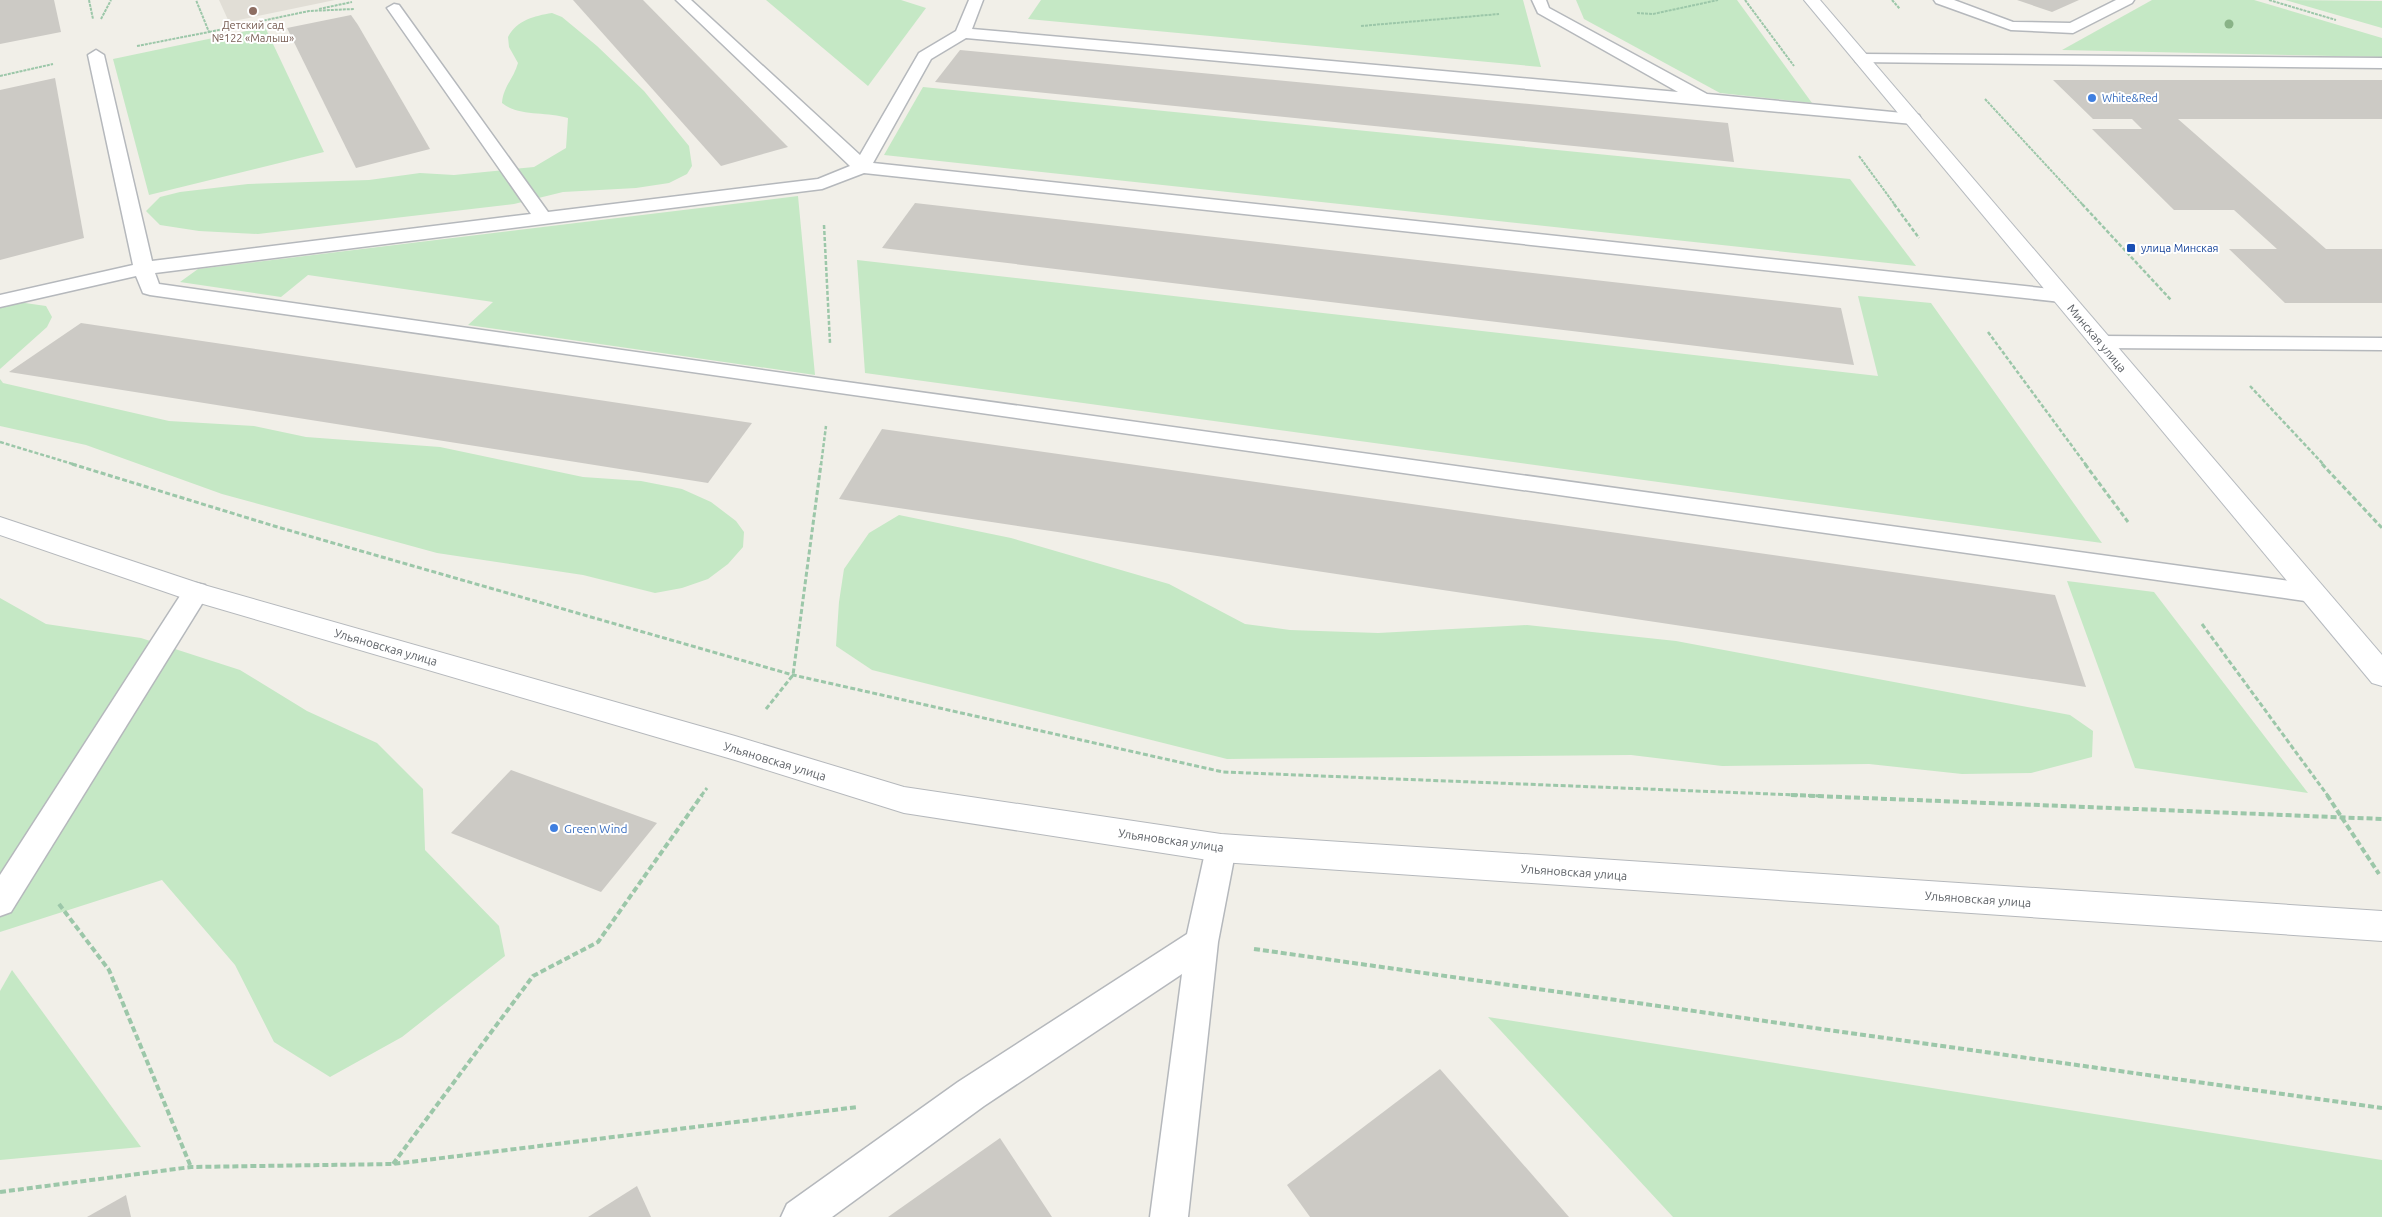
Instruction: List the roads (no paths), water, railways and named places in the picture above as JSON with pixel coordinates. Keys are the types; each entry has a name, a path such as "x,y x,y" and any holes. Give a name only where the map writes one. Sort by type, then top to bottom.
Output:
{"street":[{"name":"Минская улица","path":"1812,0 2382,676"},
{"name":"Ульяновская улица","path":"0,526 196,592 735,748 904,800 1221,848 2382,926"}],"lane":[{"path":"683,0 862,167"},
{"path":"963,33 976,0"},
{"path":"1539,0 1543,10 1703,99"},
{"path":"1941,0 2011,26 2073,28 2127,0"},
{"path":"394,8 543,218"},
{"path":"862,167 925,56 963,33 1703,99 1913,120"},
{"path":"96,55 150,289 832,387 2312,593"},
{"path":"1862,59 2382,63"},
{"path":"0,301 144,268 822,184 862,167 2061,296"},
{"path":"2100,342 2382,344"},
{"path":"0,902 196,592"},
{"path":"1169,1217 1202,942 1221,848"},
{"path":"800,1217 970,1094 1202,942"}],"place":[{"name":"Детский сад №122 «Малыш»","path":"253,11"},
{"name":"White&Red","path":"2092,98"},
{"name":"улица Минская","path":"2131,248"},
{"name":"Green Wind","path":"554,828"}]}
